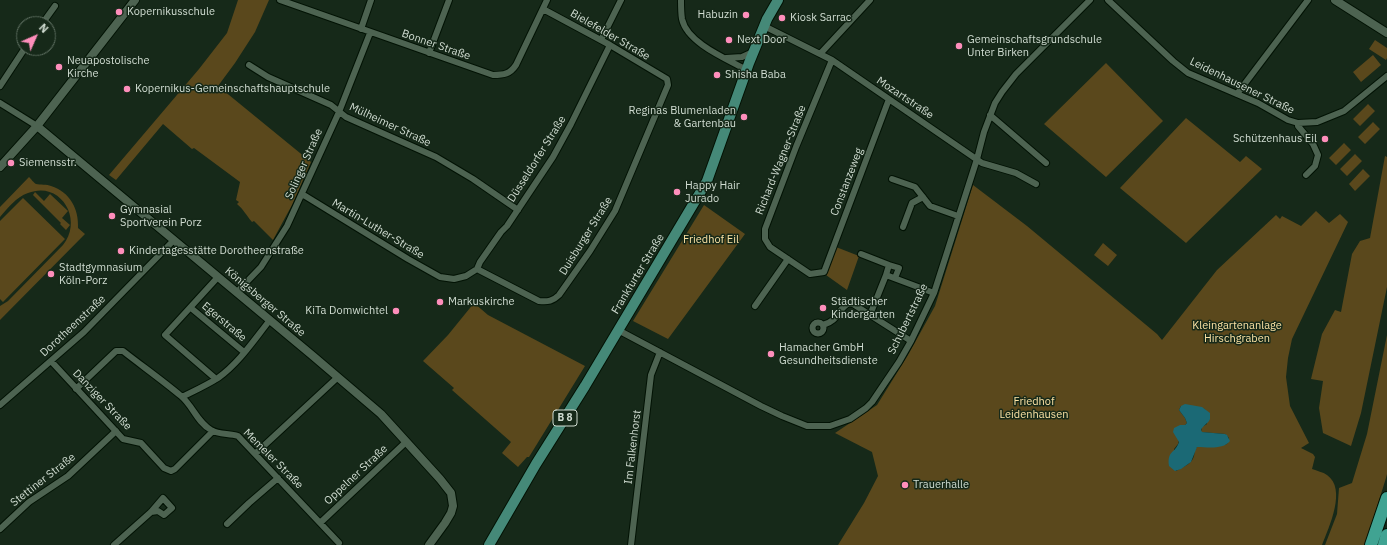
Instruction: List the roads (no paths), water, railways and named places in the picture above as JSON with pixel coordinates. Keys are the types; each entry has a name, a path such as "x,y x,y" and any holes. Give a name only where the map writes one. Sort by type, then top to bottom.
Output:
{"highway":[{"path":"1371,545 1387,498"},
{"path":"1384,545 1387,535"}],"main road":[{"name":"Frankfurter Straße","path":"488,545 707,181 754,51 764,26 778,0"}],"street":[{"path":"0,167 37,126 135,0"},
{"name":"Bonner Straße","path":"280,0 493,75 508,74 516,65 547,0"},
{"path":"361,29 371,0"},
{"path":"429,53 448,0"},
{"path":"601,40 621,0"},
{"path":"681,0 682,20 688,31 698,41 747,70"},
{"path":"820,54 870,0"},
{"name":"Schubertstraße","path":"618,330 782,416 807,426 830,426 850,419 866,408 889,377 910,341 934,293 977,160 990,114 1000,94 1016,74 1090,0"},
{"name":"Leidenhausener Straße","path":"1108,0 1173,61 1188,73 1258,103 1288,120 1298,123 1317,122 1344,111 1387,76"},
{"path":"1238,94 1308,0"},
{"path":"1335,0 1387,34"},
{"path":"48,16 55,6"},
{"name":"Bielefelder Straße","path":"543,9 610,45 667,79"},
{"name":"Mozartstraße","path":"764,26 832,60 982,163 1020,175 1036,184"},
{"name":"Solinger Straße","path":"237,292 262,267 287,226 339,112 370,32"},
{"name":"Düsseldorfer Straße","path":"477,269 480,262 518,210 547,166 571,124 610,45"},
{"path":"726,58 742,57 754,51"},
{"path":"0,86 20,56"},
{"name":"Richard-Wagner-Straße","path":"824,272 810,274 767,244 765,239 765,229 796,147 832,60"},
{"name":"Mülheimer Straße","path":"249,65 268,77 331,105 346,117 436,157 473,179 518,210"},
{"name":"Duisburger Straße","path":"477,269 539,301 554,300 560,295 590,251 615,211 624,193 668,85 667,79"},
{"name":"Constanzeweg","path":"824,272 890,99"},
{"path":"0,103 37,126"},
{"path":"990,114 1046,162"},
{"name":"Leidenhausener Straße","path":"1298,123 1298,126 1313,144 1318,155 1315,166 1306,175"},
{"name":"Königsberger Straße","path":"37,126 372,406 406,442 447,486 453,499 451,513 445,524 429,545"},
{"path":"892,179 915,187 930,206 958,216"},
{"name":"Martin-Luther-Straße","path":"302,194 411,261 440,277 454,279 466,276 477,269"},
{"path":"903,227 912,203 923,197"},
{"name":"Dorotheenstraße","path":"0,405 84,332 173,241"},
{"path":"861,254 899,268 895,278"},
{"path":"755,306 788,259"},
{"path":"870,315 889,265"},
{"path":"886,275 934,293"},
{"name":"Egerstraße","path":"216,379 165,335 218,277"},
{"path":"823,325 832,322 845,305 849,303 853,304 910,341"},
{"name":"Egerstraße","path":"191,308 244,352"},
{"path":"182,397 216,379 235,363 270,320"},
{"path":"76,389 116,351 123,351 182,397 201,422 213,431"},
{"name":"Im Falkenhorst","path":"631,545 652,375 660,352"},
{"name":"Danziger Straße","path":"51,362 123,439 141,443 164,468 171,471 175,469 213,431"},
{"path":"255,454 338,377"},
{"name":"Stettiner Straße","path":"0,529 29,502 68,476 116,431"},
{"name":"Memeler Straße","path":"213,431 231,433 238,436 339,542"},
{"name":"Oppelner Straße","path":"320,523 406,442"},
{"path":"227,524 278,478"},
{"path":"114,545 151,512"}],"water":[{"path":"1185,404 1202,407 1210,413 1210,419 1202,428 1202,432 1225,434 1230,441 1219,447 1197,447 1191,462 1175,471 1169,466 1169,457 1179,442 1173,432 1174,428 1187,423 1179,410 1181,406"}],"place":[{"name":"Kopernikusschule","path":"119,12"},
{"name":"Habuzin","path":"746,15"},
{"name":"Kiosk Sarrac","path":"782,18"},
{"name":"Next Door","path":"729,40"},
{"name":"Gemeinschaftsgrundschule Unter Birken","path":"959,46"},
{"name":"Neuapostolische Kirche","path":"59,67"},
{"name":"Shisha Baba","path":"717,75"},
{"name":"Kopernikus-Gemeinschaftshauptschule","path":"127,89"},
{"name":"Reginas Blumenladen & Gartenbau","path":"744,117"},
{"name":"Schützenhaus Eil","path":"1325,139"},
{"name":"Siemensstr.","path":"11,163"},
{"name":"Happy Hair Jurado","path":"677,192"},
{"name":"Gymnasial Sportverein Porz","path":"112,216"},
{"name":"Kindertagesstätte Dorotheenstraße","path":"121,251"},
{"name":"Stadtgymnasium Köln-Porz","path":"51,274"},
{"name":"Markuskirche","path":"440,302"},
{"name":"Städtischer Kindergarten","path":"823,308"},
{"name":"KiTa Domwichtel","path":"396,311"},
{"name":"Hamacher GmbH Gesundheitsdienste","path":"771,354"},
{"name":"Trauerhalle","path":"905,485"}],"park label":[{"name":"Friedhof Eil","path":"711,240"},
{"name":"Kleingartenanlage Hirschgraben","path":"1237,332"},
{"name":"Friedhof Leidenhausen","path":"1034,408"}]}
